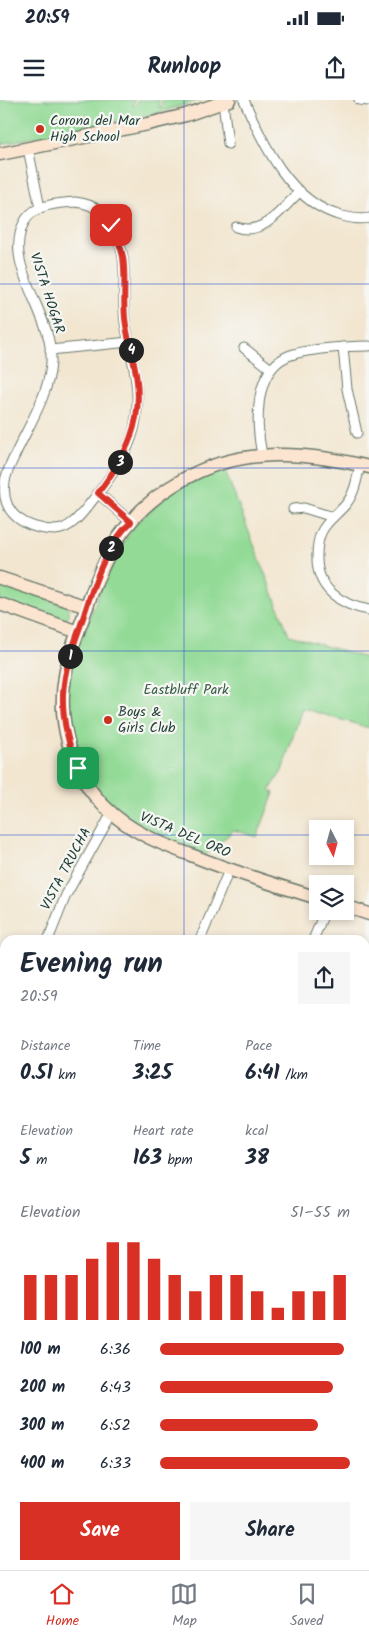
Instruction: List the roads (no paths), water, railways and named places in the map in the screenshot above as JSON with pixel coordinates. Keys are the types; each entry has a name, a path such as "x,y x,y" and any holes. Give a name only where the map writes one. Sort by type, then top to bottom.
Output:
{"street":[{"path":"244,100 260,137 274,160 300,191 315,205 332,213 353,218 369,218"},
{"path":"359,100 369,102"},
{"path":"0,154 148,124 186,115 226,101 228,144"},
{"path":"28,148 40,208 75,202 86,203 102,212 107,218 120,246 123,258 124,307 138,388 138,402 134,430 124,456 98,493 131,522"},
{"path":"236,227 246,230 260,227 300,191"},
{"name":"VISTA HOGAR","path":"40,208 26,218 20,233 18,248 21,263 47,335 51,363 45,388 7,474 4,491 8,508 20,521 35,528 59,530 74,522 98,493"},
{"path":"50,350 129,342"},
{"path":"262,455 258,438 258,412 263,386 271,369 283,359 295,354 342,347 369,346"},
{"path":"342,347 347,389 357,433"},
{"path":"244,348 271,369"},
{"name":"VISTA DEL ORO","path":"309,895 229,870 150,839 123,823 95,795 78,768 69,746 64,723 63,692 65,676 86,607 106,557 131,522 160,494 193,474 224,462 262,455 310,457 365,466"},
{"path":"365,466 351,498 321,533 317,548 317,560 321,579 330,594 349,605 369,610"},
{"path":"293,510 304,508 333,517"},
{"path":"0,578 86,607"},
{"path":"0,604 78,632"},
{"name":"VISTA TRUCHA","path":"50,935 66,895 112,813"},
{"path":"202,935 229,870"},
{"path":"354,909 369,914"},
{"path":"315,935 321,920"}],"place":[{"name":"Corona del Mar High School","path":"40,129"},
{"name":"Boys & Girls Club","path":"108,720"}],"park label":[{"name":"Eastbluff Park","path":"186,690"}]}
